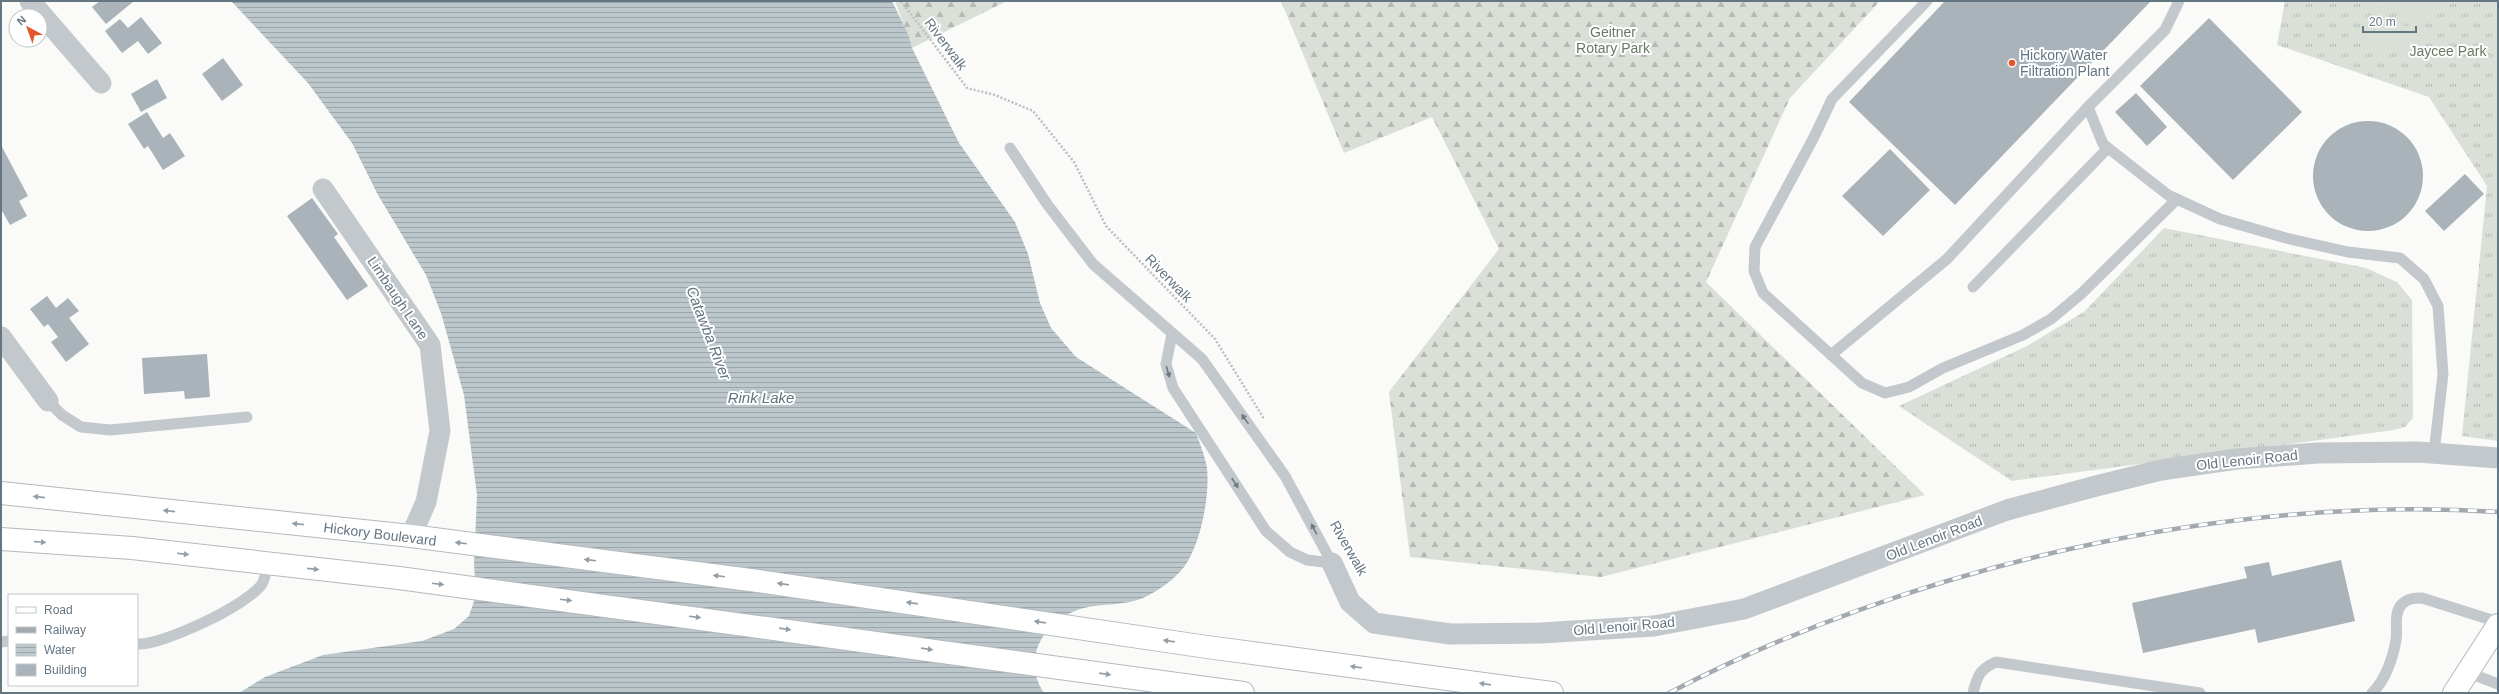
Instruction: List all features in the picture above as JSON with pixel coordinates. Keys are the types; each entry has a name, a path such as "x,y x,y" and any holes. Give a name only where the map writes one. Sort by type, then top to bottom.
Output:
{"main road":[{"name":"Hickory Boulevard","path":"1,493 411,536 758,581 1207,647 1552,693"},
{"path":"1,539 132,548 399,578 746,624 1243,693"},
{"path":"2454,693 2498,625"}],"street":[{"path":"30,1 101,83"},
{"name":"Limbaugh Lane","path":"323,189 430,345 440,431 426,502 411,536"},
{"path":"1,337 48,401"},
{"name":"Old Lenoir Road","path":"1332,563 1350,602 1374,623 1450,634 1541,633 1654,626 1744,609 2000,513 2060,495 2161,470 2237,459 2318,453 2434,453 2498,458"}],"lane":[{"path":"1927,1 1832,99 1814,138 1755,247 1754,271 1763,293 1862,383 1885,394 1909,387 1943,368 2023,335 2051,319 2082,293 2177,199"},
{"path":"1831,355 1947,259 2088,107 2165,30 2179,1"},
{"path":"2088,107 2103,144 2168,195 2220,219 2286,238 2348,252 2400,258 2424,279 2438,306 2443,374 2434,453"},
{"path":"1010,148 1047,204 1094,264 1202,359 1285,476 1332,563"},
{"path":"1973,287 2108,148"},
{"path":"1172,334 1166,364 1173,388 1266,531 1290,552 1307,560 1332,563"},
{"path":"48,401 62,415 80,427 110,430 247,417"},
{"path":"138,644 155,643 174,635 251,596 262,584 268,564"},
{"path":"2372,693 2385,676 2396,640 2397,612 2402,604 2411,598 2422,598 2498,622"},
{"path":"1973,693 1977,676 1984,667 1996,662 2200,693"},
{"path":"2467,672 2498,684"}],"path":[{"name":"Riverwalk","path":"902,2 967,88 995,95 1033,111 1074,162 1106,226 1215,339 1267,423"}],"green space":[{"path":"895,1 1007,1 912,48"},
{"name":"Geitner Rotary Park","path":"1281,1 1880,1 1790,98 1706,282 1925,495 1601,577 1410,557 1389,392 1499,249 1432,117 1344,153"},
{"name":"Jaycee Park","path":"2285,1 2498,1 2498,441 2462,436 2487,186 2429,97 2277,45"},
{"path":"2372,1 2437,1 2432,22 2371,4"},
{"path":"2369,15 2429,32 2421,59 2361,42"},
{"path":"2498,207 2498,265 2496,254"},
{"path":"2164,228 2366,268 2397,282 2412,300 2413,418 2405,427 2394,430 2012,481 1899,406 2027,346 2085,311"}],"water":[{"name":"Rink Lake","path":"231,1 892,1 908,34 912,48 959,143 1015,222 1028,254 1040,303 1051,328 1076,357 1196,433 1204,455 1208,479 1206,505 1200,533 1190,557 1184,567 1171,581 1143,598 1136,601 1084,608 1070,613 1048,630 1040,641 1036,653 1035,666 1037,680 1044,693 239,693 265,677 323,655 422,641 454,629 469,616 476,595 474,565 477,495 464,395 441,313 426,275 378,195 352,143 308,83"}],"building":[{"path":"100,1 134,1 106,24 92,7"},
{"name":"Hickory Water Filtration Plant","path":"1945,1 2151,1 1955,205 1849,102"},
{"path":"141,17 162,43 148,54 138,41 122,53 105,31 120,19 128,28"},
{"path":"2209,18 2302,112 2233,180 2140,86"},
{"path":"223,58 243,85 222,101 202,74"},
{"path":"157,79 167,98 141,112 131,94"},
{"path":"2136,93 2167,127 2147,146 2115,112"},
{"path":"147,112 163,138 170,133 185,156 163,170 148,146 144,149 128,124"},
{"path":"2368,121 2389,125 2399,130 2407,137 2414,145 2419,155 2423,176 2419,197 2414,207 2407,215 2399,222 2389,227 2368,231 2347,227 2337,222 2329,215 2322,207 2317,197 2313,176 2317,155 2322,145 2329,137 2337,130 2347,125"},
{"path":"1,145 28,196 19,201 27,216 10,225 1,209"},
{"path":"1890,149 1930,190 1883,236 1842,196"},
{"path":"2465,174 2484,194 2444,231 2425,211"},
{"path":"312,198 338,234 334,237 368,286 347,300 287,216"},
{"path":"47,296 56,308 68,298 79,311 69,318 89,344 66,362 51,342 58,337 48,324 44,327 30,309"},
{"path":"207,354 210,397 185,399 184,391 144,394 142,358"},
{"path":"2341,560 2355,621 2258,643 2255,629 2143,653 2132,603 2247,578 2244,567 2269,562 2272,576"}],"railway":[{"path":"1669,693 1762,648 1862,609 1965,576 2072,548 2180,528 2288,515 2394,509 2498,512"}],"place":[{"name":"Hickory Water Filtration Plant","path":"2012,63"}],"water label":[{"name":"Catawba River","path":"709,333"}]}
